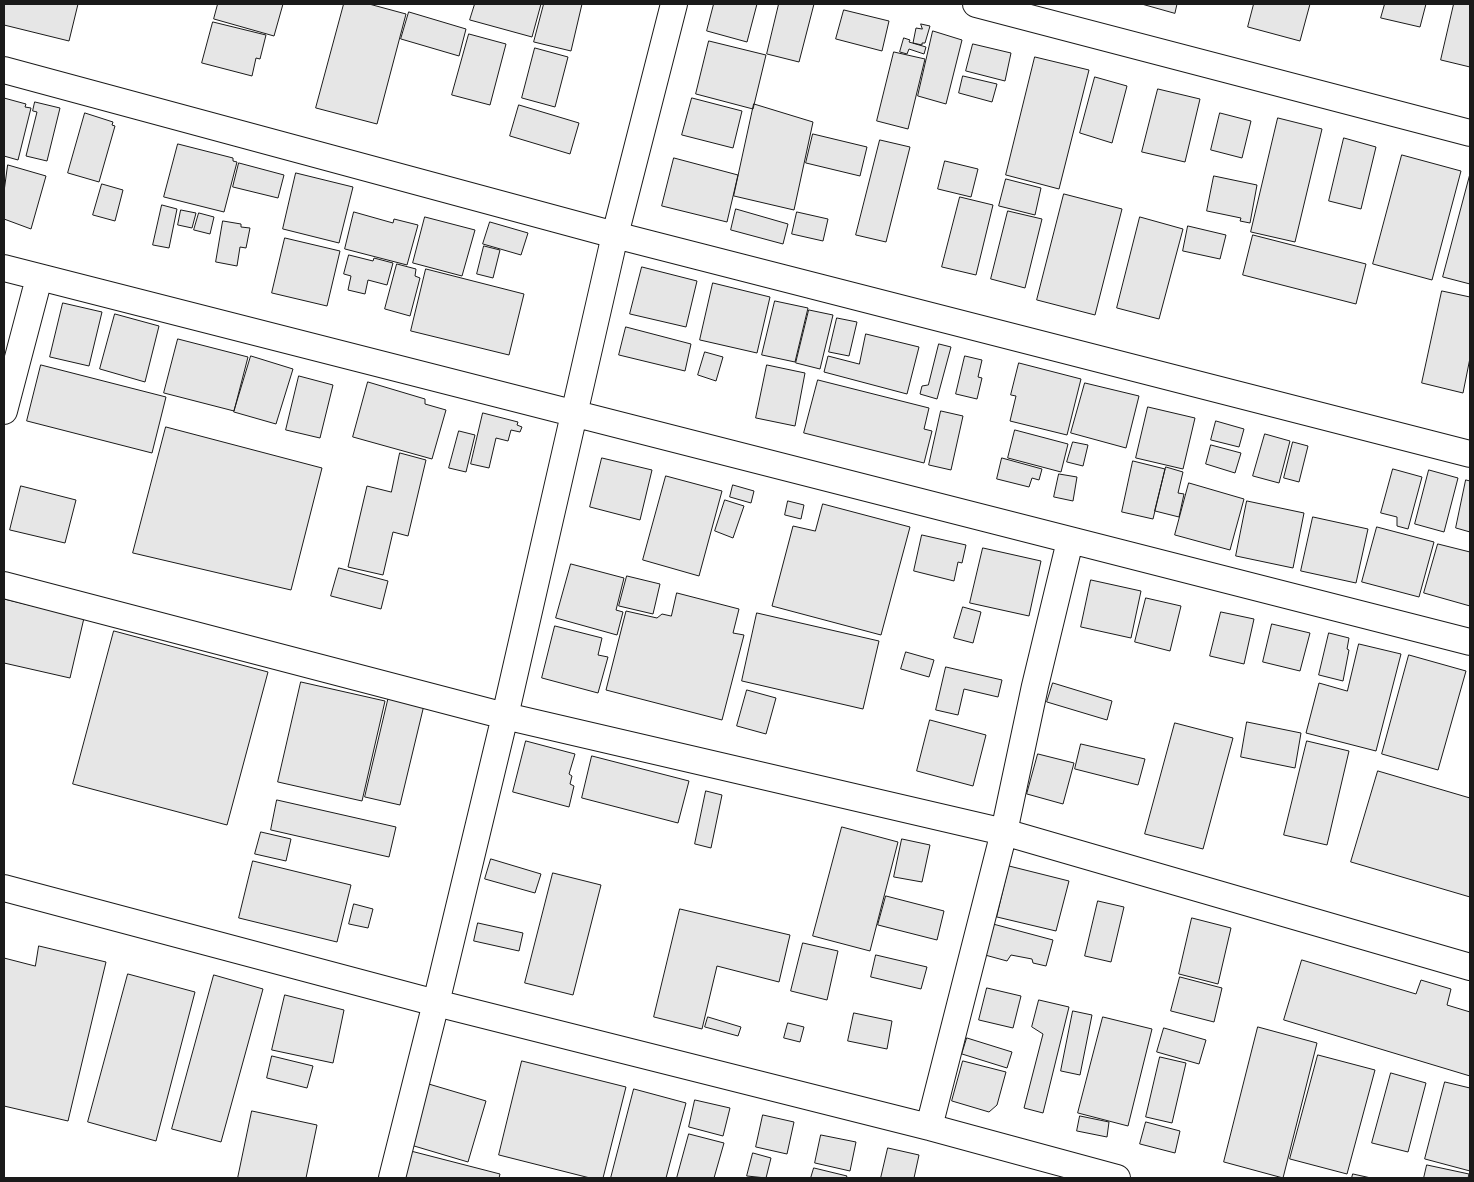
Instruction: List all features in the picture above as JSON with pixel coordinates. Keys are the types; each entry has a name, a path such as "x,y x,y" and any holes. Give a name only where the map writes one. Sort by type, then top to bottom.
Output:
{"street":[{"path":"392,1178 505,716 615,235 674,4"},
{"path":"976,4 1470,133"},
{"path":"4,70 615,235 1470,454"},
{"path":"4,268 1470,642"},
{"path":"4,411 39,278"},
{"path":"929,1127 1004,832 1035,686 1070,541"},
{"path":"4,585 505,716 1004,832 1470,967"},
{"path":"4,888 436,1003 929,1127 1117,1178"}],"building":[{"path":"4,4 78,4 69,41 4,25"},
{"path":"218,4 283,4 274,36 214,19"},
{"path":"344,4 369,4 406,14 377,124 316,108"},
{"path":"475,4 541,4 532,37 470,20"},
{"path":"544,4 582,4 571,51 534,42"},
{"path":"714,4 757,4 747,42 707,31"},
{"path":"779,4 814,4 799,62 767,54"},
{"path":"1142,4 1177,4 1175,13"},
{"path":"1254,4 1310,4 1300,41 1248,27"},
{"path":"1385,4 1426,4 1420,27 1381,18"},
{"path":"1454,4 1470,4 1470,67 1441,60"},
{"path":"844,10 889,21 882,51 836,39"},
{"path":"409,12 466,29 459,56 401,39"},
{"path":"213,22 266,35 260,59 256,58 252,76 202,63"},
{"path":"921,24 930,26 925,43 922,43 922,45 913,43 916,28 922,29"},
{"path":"933,31 962,40 946,104 918,96"},
{"path":"469,34 506,44 490,105 452,95"},
{"path":"904,38 910,40 909,42 926,47 924,54 909,49 907,54 900,52"},
{"path":"709,41 766,55 753,109 696,94"},
{"path":"973,44 1011,53 1005,81 966,71"},
{"path":"535,48 568,57 555,107 522,98"},
{"path":"894,52 925,59 908,129 877,121"},
{"path":"1035,57 1089,70 1059,189 1006,175"},
{"path":"963,76 997,84 992,102 959,93"},
{"path":"1095,77 1127,86 1112,143 1080,133"},
{"path":"1158,89 1200,99 1185,162 1142,152"},
{"path":"4,98 26,104 25,107 31,108 18,160 4,156"},
{"path":"692,98 742,111 733,148 682,135"},
{"path":"35,102 60,108 47,161 26,156 37,112 33,111"},
{"path":"754,104 813,122 794,210 734,196"},
{"path":"519,105 579,123 570,154 510,136"},
{"path":"85,113 113,122 112,125 115,126 99,182 68,173"},
{"path":"1220,113 1251,121 1242,158 1211,150"},
{"path":"1278,118 1322,129 1295,242 1251,232"},
{"path":"813,134 867,147 860,176 806,163"},
{"path":"1344,138 1376,147 1361,209 1329,201"},
{"path":"880,140 910,147 886,242 856,235"},
{"path":"178,144 233,158 233,161 237,162 224,212 164,197"},
{"path":"1402,155 1461,171 1432,280 1373,264"},
{"path":"674,158 738,175 727,222 662,206"},
{"path":"945,161 978,169 971,197 938,189"},
{"path":"239,163 284,175 278,198 233,187"},
{"path":"8,165 46,176 31,229 4,219 4,192"},
{"path":"296,173 353,187 339,243 283,229"},
{"path":"1470,174 1470,284 1443,277"},
{"path":"1214,176 1257,185 1250,223 1240,221 1241,218 1207,211"},
{"path":"1006,179 1041,188 1035,215 999,206"},
{"path":"102,184 123,190 115,221 93,215"},
{"path":"1064,194 1122,209 1095,315 1037,300"},
{"path":"960,197 993,205 976,275 942,267"},
{"path":"162,205 177,209 169,248 153,245"},
{"path":"736,209 788,224 783,244 731,230"},
{"path":"181,210 196,213 192,228 178,225"},
{"path":"1008,211 1042,219 1025,288 991,279"},
{"path":"354,212 393,223 394,219 418,225 407,265 345,249"},
{"path":"797,212 828,219 823,241 792,234"},
{"path":"199,213 214,217 210,234 194,230"},
{"path":"425,217 475,230 462,276 413,263"},
{"path":"1140,217 1183,229 1159,319 1117,308"},
{"path":"223,221 241,224 241,227 250,228 246,248 240,247 237,266 216,262"},
{"path":"490,222 528,233 521,255 483,244"},
{"path":"1188,226 1226,235 1220,259 1183,251"},
{"path":"1253,235 1366,264 1356,304 1243,275"},
{"path":"285,238 340,251 327,306 272,293"},
{"path":"484,246 500,250 493,278 477,274"},
{"path":"349,255 373,261 374,258 393,263 387,285 368,280 365,294 348,290 351,276 344,274"},
{"path":"397,264 416,269 415,276 420,278 410,316 385,309"},
{"path":"642,267 697,281 686,327 630,314"},
{"path":"426,269 524,294 509,355 411,331"},
{"path":"713,283 770,297 757,353 700,340"},
{"path":"1442,291 1470,297 1470,358 1463,393 1422,383"},
{"path":"775,301 808,308 795,362 762,355"},
{"path":"63,303 102,312 89,366 50,357"},
{"path":"809,310 833,315 820,369 796,363"},
{"path":"115,314 159,326 145,382 100,369"},
{"path":"837,318 857,322 849,356 829,352"},
{"path":"626,327 691,344 685,371 619,355"},
{"path":"866,334 919,347 907,394 824,372 828,356 859,364"},
{"path":"178,339 248,357 234,411 164,393"},
{"path":"939,344 951,347 937,399 920,394 922,386 928,385"},
{"path":"705,352 723,357 716,381 698,375"},
{"path":"251,356 293,369 276,424 234,412"},
{"path":"965,356 982,360 978,377 982,378 977,399 956,394"},
{"path":"1019,363 1081,379 1067,435 1010,421 1016,396 1011,395"},
{"path":"41,365 166,397 152,453 27,421"},
{"path":"767,365 805,373 795,426 756,418"},
{"path":"299,376 333,385 320,438 286,430"},
{"path":"818,380 929,408 924,429 932,431 924,463 804,433"},
{"path":"368,382 425,399 425,404 446,410 432,459 353,437"},
{"path":"1085,383 1139,396 1126,448 1071,433"},
{"path":"1148,407 1195,418 1183,469 1136,458"},
{"path":"941,411 963,416 951,470 929,465"},
{"path":"483,413 518,422 517,425 522,427 520,432 511,430 508,441 496,438 489,468 471,464"},
{"path":"1216,421 1244,429 1239,447 1211,440"},
{"path":"166,427 322,468 291,590 133,553"},
{"path":"1015,430 1068,444 1061,472 1008,458"},
{"path":"459,431 475,435 466,472 449,468"},
{"path":"1265,434 1290,441 1279,483 1253,476"},
{"path":"1073,442 1088,445 1083,466 1067,462"},
{"path":"1293,442 1308,446 1299,482 1284,478"},
{"path":"1211,445 1241,453 1235,473 1206,464"},
{"path":"400,453 426,460 408,536 393,532 383,575 348,567 367,486 391,492"},
{"path":"602,458 652,470 640,520 590,507"},
{"path":"1002,458 1042,469 1039,480 1032,478 1029,487 997,479"},
{"path":"1133,461 1165,469 1153,519 1122,512"},
{"path":"1166,467 1183,472 1178,493 1184,494 1179,517 1155,511"},
{"path":"1393,469 1422,477 1408,529 1397,526 1397,517 1381,513"},
{"path":"1429,470 1458,478 1444,532 1415,524"},
{"path":"1059,474 1077,477 1073,501 1054,497"},
{"path":"666,476 722,491 699,576 643,560"},
{"path":"1466,480 1470,481 1470,532 1456,528"},
{"path":"1189,483 1244,499 1230,550 1175,535"},
{"path":"733,485 754,491 751,503 730,497"},
{"path":"21,486 76,500 65,543 10,530"},
{"path":"725,500 744,506 733,538 715,531"},
{"path":"788,501 804,505 801,519 785,515"},
{"path":"1247,501 1304,513 1293,568 1236,556"},
{"path":"823,504 910,527 881,635 772,606 793,526 815,531"},
{"path":"1313,517 1368,529 1356,583 1301,571"},
{"path":"1377,527 1434,542 1419,597 1362,582"},
{"path":"922,535 966,545 962,563 958,562 954,581 914,571"},
{"path":"1438,544 1470,552 1470,606 1424,593"},
{"path":"983,548 1041,561 1029,616 970,603"},
{"path":"571,564 624,578 616,610 623,612 617,635 556,618"},
{"path":"339,568 388,581 381,609 331,596"},
{"path":"627,576 660,584 653,614 619,606"},
{"path":"1091,580 1141,591 1131,638 1081,627"},
{"path":"677,593 739,609 733,633 744,635 722,720 606,690 626,611 657,618 662,614 671,616"},
{"path":"1146,598 1181,606 1170,651 1135,642"},
{"path":"4,599 84,618 70,678 4,663"},
{"path":"963,607 981,612 973,643 954,638"},
{"path":"1221,612 1254,619 1244,664 1210,656"},
{"path":"757,613 879,641 863,709 742,681"},
{"path":"1272,624 1310,633 1300,671 1263,662"},
{"path":"555,626 602,638 598,655 608,657 598,693 542,678"},
{"path":"114,631 268,672 227,825 73,784"},
{"path":"1329,633 1349,638 1347,649 1349,650 1343,681 1319,675"},
{"path":"1359,644 1401,654 1376,751 1306,733 1319,683 1347,691"},
{"path":"906,652 934,660 929,677 901,669"},
{"path":"1409,655 1466,671 1438,770 1382,754"},
{"path":"946,667 1002,680 998,697 964,689 958,715 936,710"},
{"path":"301,682 385,701 362,801 278,782"},
{"path":"1053,683 1112,701 1107,720 1047,702"},
{"path":"747,690 776,698 766,734 737,726"},
{"path":"389,696 424,705 400,805 365,797"},
{"path":"930,720 986,735 973,786 917,771"},
{"path":"1247,722 1301,733 1295,768 1241,757"},
{"path":"1175,723 1233,738 1203,849 1145,834"},
{"path":"526,741 575,754 569,774 572,776 570,784 574,786 569,807 513,792"},
{"path":"1307,741 1349,751 1327,845 1284,835"},
{"path":"1081,744 1145,759 1138,785 1075,769"},
{"path":"1038,754 1074,763 1063,804 1027,794"},
{"path":"592,756 689,781 678,823 582,798"},
{"path":"1378,771 1470,798 1470,897 1351,862"},
{"path":"706,791 722,795 711,848 695,844"},
{"path":"277,800 396,827 389,857 271,830"},
{"path":"842,827 898,842 870,951 813,936"},
{"path":"261,832 291,839 286,861 255,854"},
{"path":"902,839 930,845 922,882 894,877"},
{"path":"491,859 541,874 535,893 485,879"},
{"path":"253,861 351,885 337,942 239,918"},
{"path":"1009,866 1069,881 1056,931 997,917"},
{"path":"553,873 601,885 573,995 525,983"},
{"path":"886,896 944,911 937,940 878,925"},
{"path":"1098,901 1124,907 1111,962 1085,956"},
{"path":"354,904 373,909 368,928 349,924"},
{"path":"680,909 790,935 779,982 717,966 702,1029 654,1017"},
{"path":"1192,918 1231,928 1218,984 1179,974"},
{"path":"478,923 523,933 519,951 474,941"},
{"path":"993,924 1053,940 1046,966 1033,963 1032,959 1011,955 1007,961 985,955"},
{"path":"803,943 838,951 827,1000 791,991"},
{"path":"39,946 106,962 68,1121 4,1106 4,958 35,966"},
{"path":"876,955 927,967 921,989 871,977"},
{"path":"1302,960 1416,994 1421,980 1451,989 1447,1005 1470,1012 1470,1076 1284,1020"},
{"path":"128,974 195,992 156,1141 88,1122"},
{"path":"214,975 263,989 221,1142 172,1129"},
{"path":"1180,977 1222,988 1214,1022 1171,1011"},
{"path":"987,988 1021,996 1013,1028 979,1020"},
{"path":"285,995 344,1010 333,1063 272,1050"},
{"path":"1039,1000 1069,1007 1043,1113 1024,1108 1043,1034 1032,1027"},
{"path":"1073,1011 1092,1015 1080,1075 1061,1071"},
{"path":"854,1013 892,1021 887,1049 848,1041"},
{"path":"708,1017 741,1027 738,1036 705,1027"},
{"path":"1103,1017 1152,1029 1128,1126 1078,1113"},
{"path":"788,1023 804,1027 800,1042 784,1038"},
{"path":"1258,1027 1317,1043 1283,1178 1224,1162"},
{"path":"1164,1028 1206,1040 1199,1064 1157,1052"},
{"path":"967,1038 1012,1052 1007,1068 962,1054"},
{"path":"1318,1055 1375,1070 1347,1174 1290,1159"},
{"path":"272,1056 313,1066 307,1088 267,1078"},
{"path":"1160,1057 1186,1063 1172,1123 1146,1117"},
{"path":"522,1061 626,1087 603,1178 590,1178 499,1155"},
{"path":"963,1061 1006,1072 997,1105 989,1112 952,1101"},
{"path":"1391,1073 1426,1083 1408,1152 1372,1143"},
{"path":"422,1082 486,1101 468,1162 404,1143"},
{"path":"1445,1082 1470,1088 1470,1171 1425,1159"},
{"path":"634,1089 686,1103 666,1178 611,1178"},
{"path":"695,1100 730,1108 723,1136 689,1127"},
{"path":"252,1111 317,1125 306,1178 238,1178"},
{"path":"763,1115 794,1122 787,1154 756,1147"},
{"path":"1080,1116 1109,1122 1107,1137 1077,1131"},
{"path":"1146,1122 1180,1131 1175,1153 1140,1144"},
{"path":"689,1134 724,1143 714,1178 677,1178"},
{"path":"821,1135 856,1142 850,1171 815,1163"},
{"path":"888,1148 919,1155 914,1178 881,1178"},
{"path":"403,1149 500,1174 499,1178 396,1178"},
{"path":"753,1153 771,1158 766,1178 747,1176"},
{"path":"1427,1165 1469,1174 1468,1178 1424,1178"},
{"path":"814,1168 847,1176 846,1178 811,1178"},
{"path":"1353,1174 1371,1178 1352,1178"}]}
